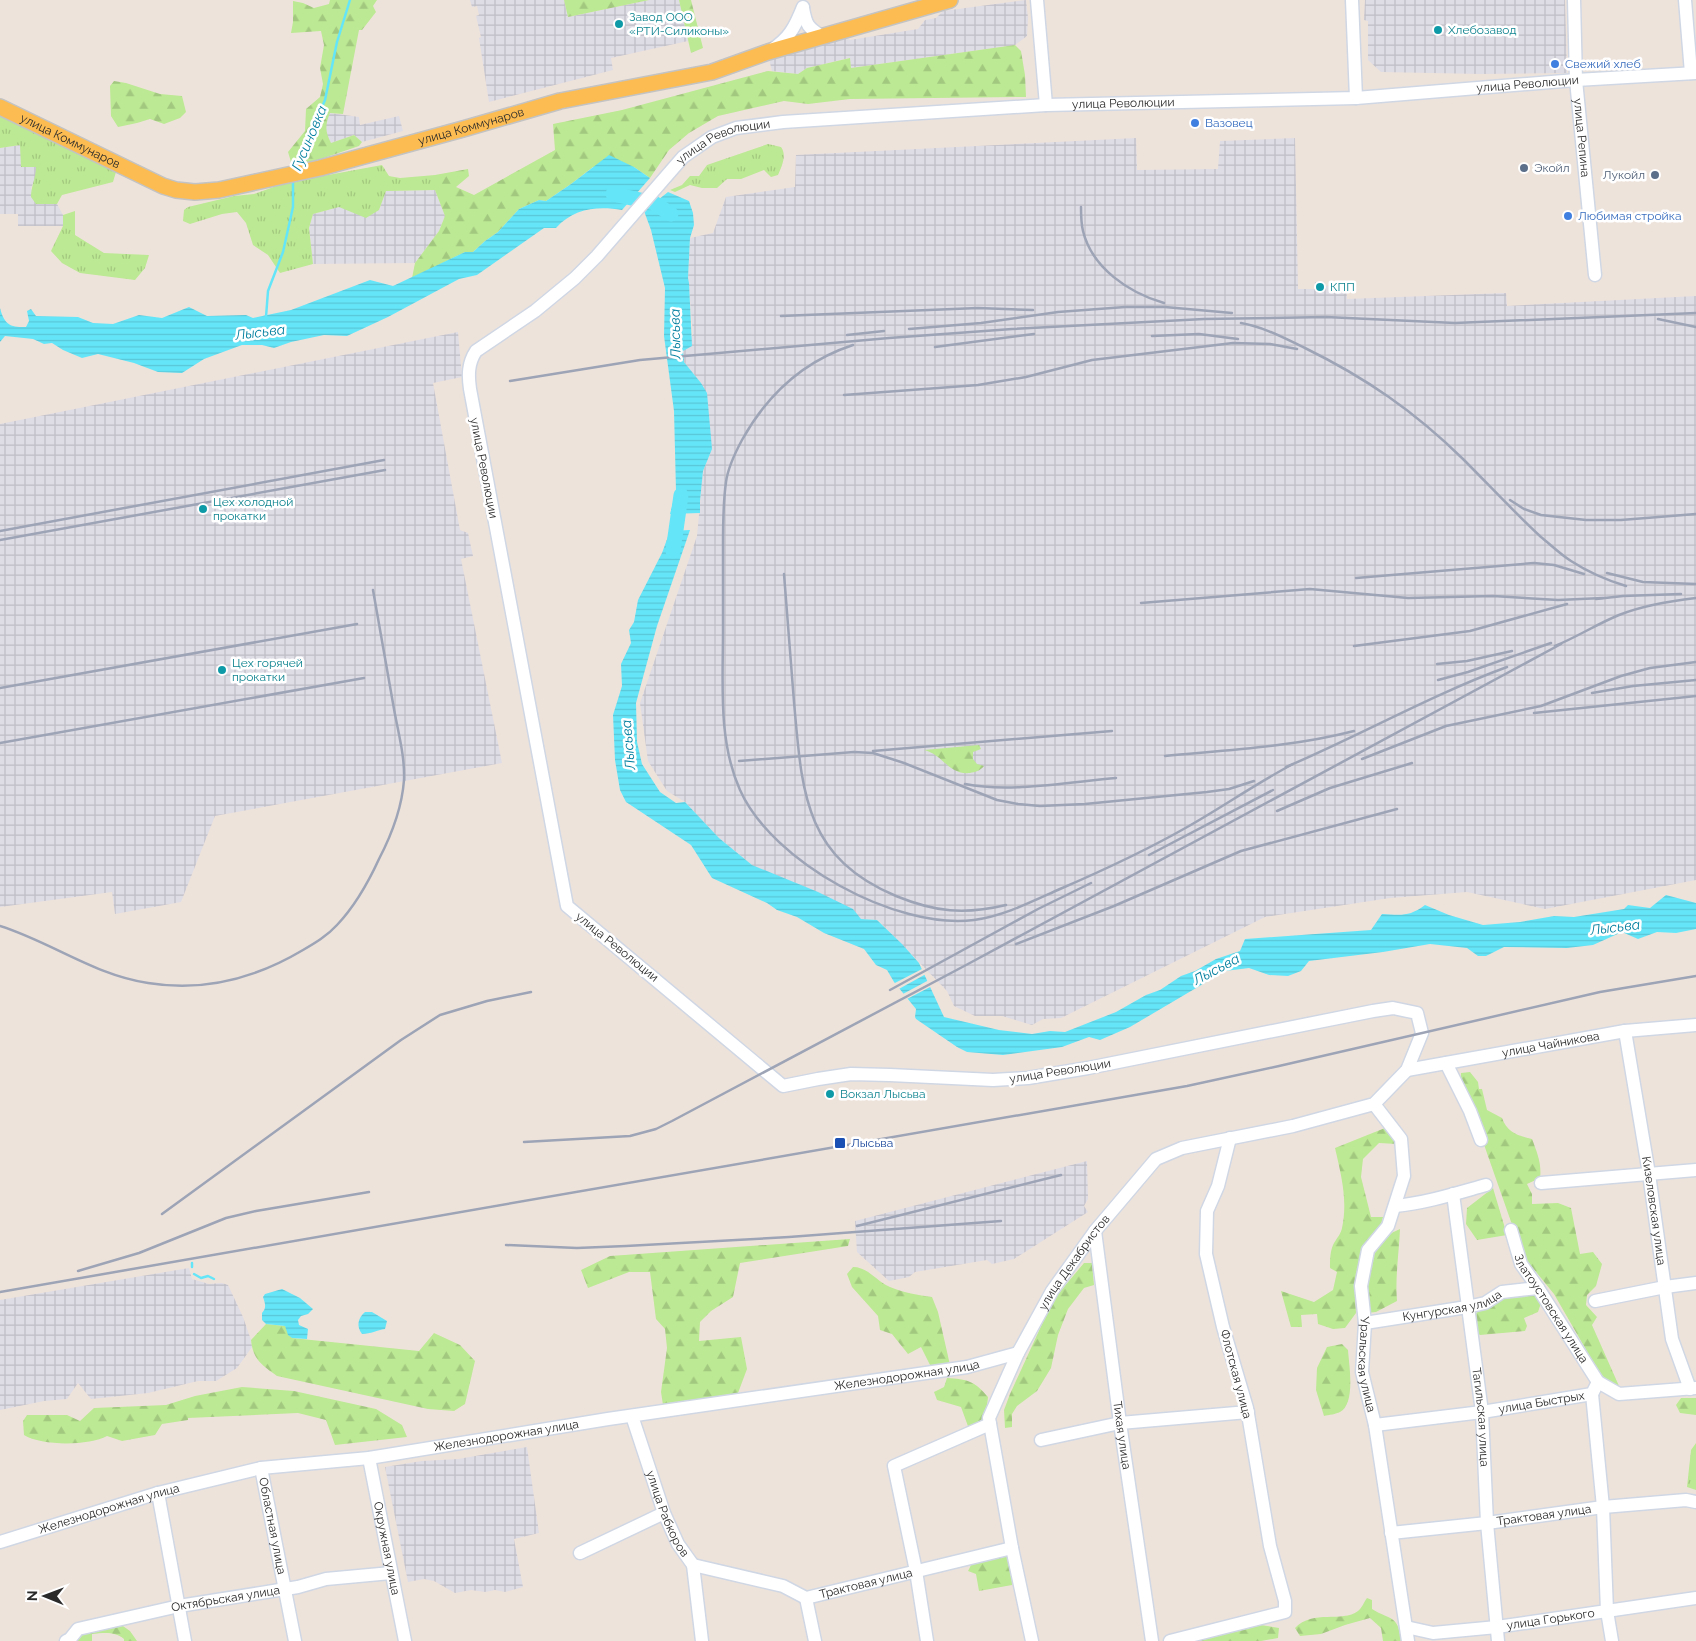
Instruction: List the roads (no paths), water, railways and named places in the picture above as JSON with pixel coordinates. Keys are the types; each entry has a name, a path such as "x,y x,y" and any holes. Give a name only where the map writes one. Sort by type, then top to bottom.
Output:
{"main road":[{"name":"улица Коммунаров","path":"0,107 163,186 176,190 195,192 219,190 320,168 560,101 712,72 768,52 823,37 916,4 950,0"}],"street":[{"path":"1037,0 1046,105"},
{"path":"1352,0 1356,98"},
{"name":"улица Репина","path":"1574,0 1576,80 1595,275"},
{"path":"1685,0 1694,73"},
{"path":"802,4 805,22 810,29 823,37"},
{"path":"768,52 781,44 795,27 802,4"},
{"name":"улица Революции","path":"1408,1070 1422,1033 1417,1014 1393,1008 1028,1078 993,1080 890,1074 851,1074 818,1078 783,1086 567,906 473,408 468,373 471,358 476,351 564,289 586,268 683,157 703,141 736,128 766,123 1046,105 1356,98 1576,80 1694,73"},
{"name":"улица Чайникова","path":"1408,1070 1624,1031 1696,1025"},
{"name":"Кизеловская улица","path":"1624,1031 1649,1174 1672,1339 1693,1388"},
{"path":"1446,1063 1470,1111 1481,1140"},
{"name":"улица Декабристов","path":"1032,1641 1012,1548 989,1418 1018,1353 1052,1291 1095,1231 1156,1159 1182,1148 1293,1126 1374,1104 1408,1070"},
{"name":"Уральская улица","path":"1374,1104 1401,1139 1404,1176 1388,1226 1368,1250 1361,1286 1365,1323 1362,1372 1375,1425 1408,1641"},
{"name":"Флотская улица","path":"1184,1639 1285,1612 1285,1601 1270,1546 1248,1412 1223,1327 1206,1254 1207,1211 1218,1186 1230,1138"},
{"path":"1541,1183 1696,1170"},
{"path":"1395,1206 1486,1185"},
{"name":"Тагильская улица","path":"1453,1194 1482,1412 1487,1523 1498,1641"},
{"name":"Златоустовская улица","path":"1511,1230 1520,1264 1538,1288 1598,1382"},
{"name":"Тихая улица","path":"1095,1231 1120,1423 1152,1641"},
{"path":"1595,1300 1696,1283"},
{"name":"Кунгурская улица","path":"1365,1323 1467,1307 1485,1303 1502,1292 1538,1288"},
{"name":"Железнодорожная улица","path":"0,1542 158,1493 261,1468 369,1458 471,1440 967,1367 1018,1353"},
{"name":"улица Быстрых","path":"1375,1425 1482,1412 1592,1394 1598,1382 1619,1394 1693,1388"},
{"path":"1592,1394 1603,1507 1608,1611 1612,1641"},
{"path":"1041,1440 1120,1423 1248,1412"},
{"name":"улица Рабкоров","path":"632,1416 664,1513 678,1544 693,1565 702,1641"},
{"path":"927,1641 916,1571 894,1466 990,1424"},
{"name":"Окружная улица","path":"369,1458 405,1641"},
{"name":"Областная улица","path":"261,1468 295,1641"},
{"path":"158,1493 185,1641"},
{"name":"Трактовая улица","path":"1391,1533 1487,1523 1603,1507 1686,1500 1696,1502"},
{"path":"580,1553 664,1513"},
{"name":"Трактовая улица","path":"693,1565 783,1586 806,1598 1012,1548"},
{"name":"Октябрьская улица","path":"69,1640 78,1629 179,1606 298,1587 326,1579 391,1573"},
{"path":"806,1598 815,1641"},
{"name":"улица Горького","path":"1406,1627 1433,1633 1497,1627 1696,1598"},
{"path":"1170,1641 1184,1639"}],"water":[{"path":"609,155 634,167 650,178 622,210 604,208 578,212 563,221 556,228 544,228 477,275 459,279 388,317 347,336 324,335 291,342 274,348 262,345 242,345 204,359 182,373 158,372 134,363 98,354 82,358 52,343 44,344 33,339 5,336 0,342 0,308 6,321 15,327 26,327 29,321 27,311 31,309 36,316 78,317 93,323 113,324 139,315 162,318 189,307 207,316 246,315 253,318 291,310 370,280 393,286 465,252 473,252 498,232 519,209 539,200 546,201"},
{"path":"668,192 689,201 693,213 694,225 690,238 688,278 692,346 683,351 684,362 707,393 712,449 703,471 700,513 670,514 676,491 674,411 664,336 665,288 651,230 644,211"},
{"path":"690,530 657,626 636,703 637,742 642,764 660,792 676,803 685,802 719,838 752,865 818,892 853,909 861,919 877,920 919,963 944,1017 999,1030 1032,1034 1050,1031 1065,1032 1116,1012 1146,995 1160,990 1181,976 1195,971 1216,959 1240,951 1245,939 1371,930 1382,914 1400,915 1425,905 1449,915 1483,925 1520,922 1554,916 1574,917 1624,909 1628,905 1650,908 1666,895 1696,903 1696,929 1676,933 1657,932 1638,939 1622,932 1593,945 1567,948 1504,947 1486,956 1478,956 1467,948 1430,944 1309,961 1301,971 1288,976 1269,975 1249,968 1225,971 1130,1027 1100,1040 1089,1037 1062,1047 1003,1055 967,1052 916,1019 916,1009 894,982 887,970 876,965 864,949 824,933 797,917 777,910 767,903 712,878 691,845 626,802 620,790 615,760 613,715 622,686 621,664 631,643 629,630 634,622 638,600 662,553 670,531"},
{"path":"282,1289 300,1298 313,1309 298,1320 299,1325 308,1329 307,1339 292,1338 288,1335 285,1326 266,1324 262,1320 262,1313 265,1307 263,1297 265,1294"},
{"path":"365,1312 372,1312 387,1321 385,1329 362,1334 359,1322"}],"waterway":[{"name":"Гусиновка","path":"296,167 325,100 337,42 350,0"},
{"name":"Гусиновка","path":"266,317 268,291 283,252 293,207 293,179"},
{"name":"Лысьва","path":"613,194 654,203 671,214"},
{"name":"Лысьва","path":"673,551 681,495"},
{"path":"194,1274 201,1278 208,1276 214,1279"}],"railway":[{"path":"1081,207 1082,228 1088,244 1103,267 1125,286 1151,299 1164,303"},
{"path":"909,329 981,323 1058,312 1125,307 1165,307 1232,313"},
{"path":"781,316 978,308 1033,310"},
{"path":"510,381 640,360 1012,329 1204,319 1326,317 1455,323 1696,313"},
{"path":"1658,319 1696,327"},
{"path":"1241,323 1282,337 1327,359 1369,384 1408,411 1445,442 1531,528 1559,552 1591,572 1626,586"},
{"path":"847,335 884,331"},
{"path":"935,347 1034,334"},
{"path":"1152,336 1199,334 1238,339"},
{"path":"844,395 978,385 1026,377 1092,360 1233,343 1270,344 1297,349"},
{"path":"853,345 818,360 775,394 763,408 742,440 734,455 726,482 723,537 723,712 725,732 728,752 740,790 756,817 779,842 808,865 840,886 874,902 909,914 943,920 974,920 1018,907 1093,875 1189,826 1293,764"},
{"path":"0,531 384,460"},
{"path":"0,540 385,470"},
{"path":"1510,500 1524,509 1541,515 1586,520 1621,520 1696,514"},
{"path":"1356,578 1534,563 1554,565 1584,574"},
{"path":"1607,573 1643,582 1696,584"},
{"path":"784,574 800,764 805,792 813,817 825,841 842,862 865,880 896,896 924,906 963,911 1006,905"},
{"path":"1141,603 1310,589 1408,598 1493,596 1558,600 1603,598"},
{"path":"0,926 109,973 148,983 189,986 228,980 267,968 312,945 329,933 350,910 361,894 384,850 399,811 403,790 404,771 402,753 373,590"},
{"path":"1596,599 1681,594"},
{"path":"1555,646 1628,612 1657,604 1696,598"},
{"path":"1354,646 1470,631 1567,604"},
{"path":"0,688 357,624"},
{"path":"1438,680 1468,672 1551,643"},
{"path":"524,1142 630,1136 656,1129 968,964 1561,644"},
{"path":"1437,664 1467,661 1512,651"},
{"path":"1362,759 1446,726 1541,706 1621,676 1650,668 1696,662"},
{"path":"1286,767 1451,690 1507,667"},
{"path":"0,743 364,678"},
{"path":"1592,693 1633,686 1696,680"},
{"path":"1534,713 1696,696"},
{"path":"873,751 1112,731"},
{"path":"1165,756 1307,741 1354,731"},
{"path":"739,761 854,752 873,753 904,763 997,800 1040,806 1085,804 1207,792 1229,789 1254,781"},
{"path":"1277,811 1330,788 1412,763"},
{"path":"965,784 1020,787 1116,778"},
{"path":"1149,855 1273,790"},
{"path":"1016,944 1114,906 1241,851 1397,809"},
{"path":"890,990 1038,909 1091,883"},
{"path":"0,1292 1187,1086 1600,992 1696,976"},
{"path":"162,1214 401,1040 440,1015 487,1001 531,992"},
{"path":"857,1226 1061,1175"},
{"path":"78,1271 139,1253 226,1218 256,1211 369,1192"},
{"path":"506,1245 577,1248 626,1246 789,1237 1001,1221"}],"place":[{"name":"Завод ООО «РТИ-Силиконы»","path":"619,24"},
{"name":"Хлебозавод","path":"1438,30"},
{"name":"Свежий хлеб","path":"1555,64"},
{"name":"Вазовец","path":"1195,123"},
{"name":"Экойл","path":"1524,168"},
{"name":"Лукойл","path":"1655,175"},
{"name":"Любимая стройка","path":"1568,216"},
{"name":"КПП","path":"1320,287"},
{"name":"Цех холодной прокатки","path":"203,509"},
{"name":"Цех горячей прокатки","path":"222,670"},
{"name":"Вокзал Лысьва","path":"830,1094"},
{"name":"Лысьва","path":"840,1143"}]}
